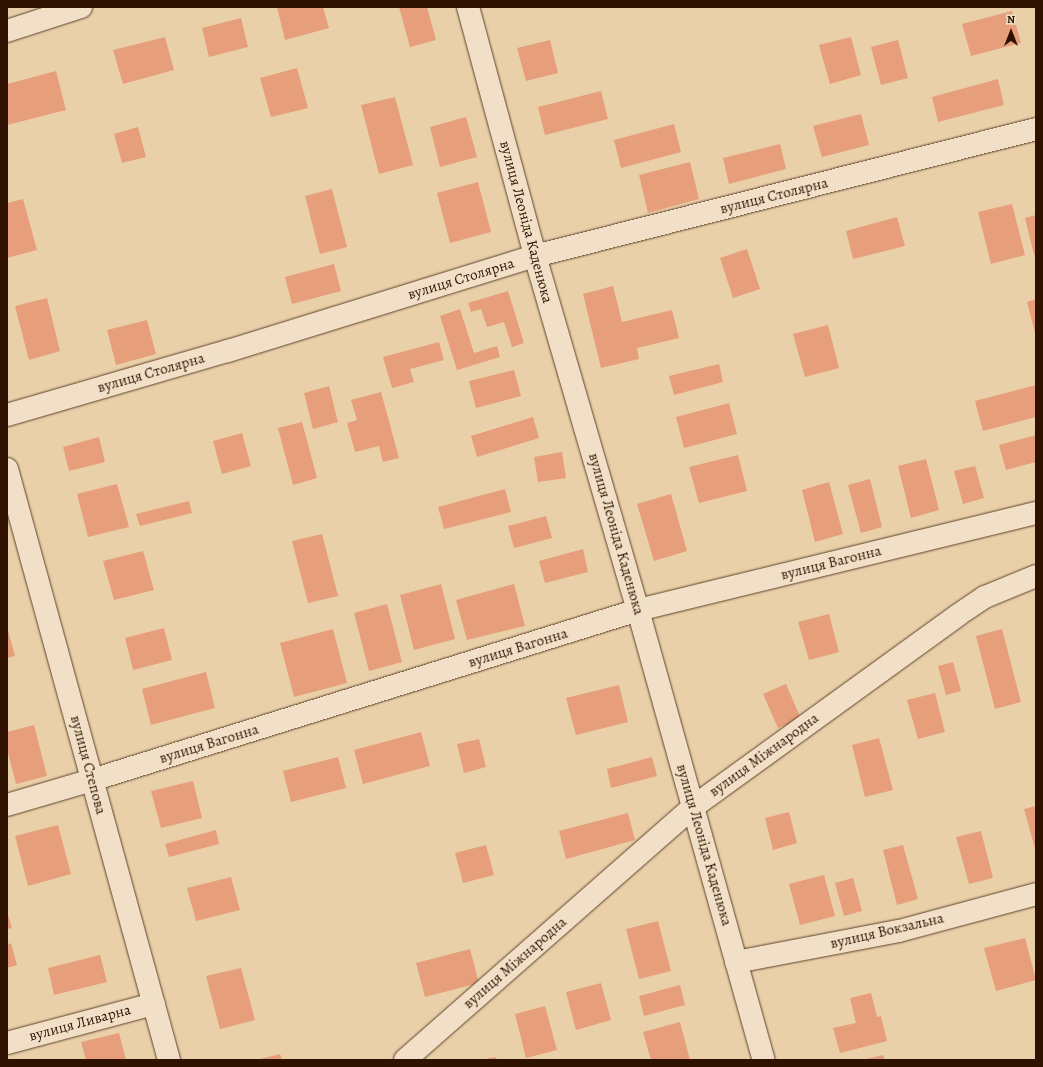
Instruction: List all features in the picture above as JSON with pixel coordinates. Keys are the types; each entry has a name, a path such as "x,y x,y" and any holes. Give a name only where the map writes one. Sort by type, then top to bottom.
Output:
{"street":[{"path":"7,31 81,7"},
{"name":"вулиця Леоніда Каденюка","path":"468,7 535,256 638,610 764,1060"},
{"name":"вулиця Столярна","path":"7,415 228,351 535,256 1036,129"},
{"name":"вулиця Степова","path":"7,469 169,1060"},
{"name":"вулиця Вагонна","path":"7,805 92,780 638,610 1036,513"},
{"name":"вулиця Міжнародна","path":"405,1060 693,807 958,615 985,597 1036,576"},
{"name":"вулиця Вокзальна","path":"736,962 899,931 1036,894"},
{"name":"вулиця Ливарна","path":"7,1043 154,1004"}],"building":[{"path":"277,7 323,7 329,28 285,40"},
{"path":"399,7 427,7 436,40 410,47"},
{"path":"1012,11 1021,43 971,56 962,24"},
{"path":"241,18 248,47 209,57 202,28"},
{"path":"165,37 174,70 123,84 113,50"},
{"path":"851,37 861,75 830,84 819,45"},
{"path":"550,40 558,73 526,81 517,48"},
{"path":"898,40 908,78 881,85 871,47"},
{"path":"297,68 308,108 271,117 260,78"},
{"path":"56,71 66,110 7,125 7,84"},
{"path":"998,79 1004,105 938,122 932,97"},
{"path":"601,91 608,119 545,135 538,107"},
{"path":"395,97 413,165 379,174 361,105"},
{"path":"861,114 869,145 822,157 813,126"},
{"path":"466,117 477,157 440,167 430,127"},
{"path":"674,124 681,152 621,168 614,140"},
{"path":"138,127 146,157 122,163 114,134"},
{"path":"780,144 786,169 729,184 723,158"},
{"path":"690,162 699,199 648,213 639,175"},
{"path":"478,182 491,232 450,243 437,193"},
{"path":"332,189 347,247 320,254 305,196"},
{"path":"23,199 37,250 7,258 7,203"},
{"path":"1012,204 1025,255 991,264 978,212"},
{"path":"1036,215 1036,254 1034,255 1025,218"},
{"path":"897,217 905,246 853,259 846,231"},
{"path":"747,249 760,289 733,298 720,258"},
{"path":"334,264 341,291 292,304 285,277"},
{"path":"613,286 622,322 672,310 679,338 637,348 639,359 601,368 583,294"},
{"path":"508,291 524,343 512,347 504,322 487,327 481,309 471,312 468,303"},
{"path":"47,298 60,351 29,360 15,306"},
{"path":"1036,299 1036,333 1035,333 1027,302"},
{"path":"460,309 474,353 497,346 500,357 457,370 440,316"},
{"path":"147,320 156,354 116,365 107,330"},
{"path":"828,325 839,368 805,377 793,334"},
{"path":"439,342 444,360 410,369 414,382 392,388 383,357"},
{"path":"719,364 723,382 674,395 669,376"},
{"path":"514,370 521,396 476,408 469,381"},
{"path":"1036,385 1036,417 983,431 975,401"},
{"path":"329,386 338,422 313,429 304,393"},
{"path":"381,392 399,458 383,462 379,446 355,452 347,423 357,420 351,400"},
{"path":"729,403 737,434 684,448 676,417"},
{"path":"533,417 539,438 477,457 471,436"},
{"path":"302,422 317,478 293,485 278,428"},
{"path":"242,433 251,466 222,474 213,441"},
{"path":"1036,435 1036,462 1006,470 999,445"},
{"path":"99,437 105,462 69,471 63,447"},
{"path":"562,452 566,478 538,482 534,457"},
{"path":"738,455 747,491 699,503 689,467"},
{"path":"926,459 939,510 911,518 898,466"},
{"path":"975,466 984,498 963,504 954,471"},
{"path":"870,479 882,527 861,533 848,485"},
{"path":"829,482 843,534 815,542 802,490"},
{"path":"117,484 129,527 88,537 77,494"},
{"path":"505,489 511,512 444,529 438,507"},
{"path":"671,494 687,551 654,561 637,504"},
{"path":"189,501 192,513 140,526 136,514"},
{"path":"546,516 552,538 514,548 508,526"},
{"path":"322,534 338,596 308,603 292,541"},
{"path":"583,549 588,572 545,583 539,561"},
{"path":"143,551 154,590 114,600 103,561"},
{"path":"441,584 455,639 414,650 400,595"},
{"path":"514,584 525,626 467,640 456,600"},
{"path":"387,604 402,662 369,671 354,613"},
{"path":"829,614 839,652 809,660 798,622"},
{"path":"7,627 15,656 7,658"},
{"path":"164,628 172,660 133,670 125,638"},
{"path":"333,629 347,683 294,697 280,643"},
{"path":"1002,629 1021,702 995,709 976,636"},
{"path":"953,662 961,691 946,695 938,666"},
{"path":"206,672 215,708 151,725 142,689"},
{"path":"786,684 801,719 778,728 763,694"},
{"path":"619,685 628,722 576,735 566,698"},
{"path":"935,693 945,732 918,739 907,700"},
{"path":"34,725 47,776 16,784 7,749 7,732"},
{"path":"421,732 430,766 363,784 354,750"},
{"path":"879,738 893,790 865,797 852,745"},
{"path":"479,739 486,767 464,773 457,744"},
{"path":"338,757 346,788 291,802 283,771"},
{"path":"652,757 657,776 611,788 607,769"},
{"path":"193,781 202,818 161,828 151,791"},
{"path":"1036,806 1036,852 1024,809"},
{"path":"789,812 797,843 773,850 765,818"},
{"path":"628,813 635,840 566,859 559,831"},
{"path":"58,825 71,874 28,886 15,836"},
{"path":"216,830 219,844 169,857 165,844"},
{"path":"981,831 993,878 969,884 956,837"},
{"path":"486,845 494,875 463,883 455,853"},
{"path":"903,845 918,899 897,905 883,850"},
{"path":"824,875 835,916 800,925 789,884"},
{"path":"231,877 240,910 196,921 187,888"},
{"path":"853,878 862,911 844,916 835,883"},
{"path":"7,912 12,928 7,929"},
{"path":"658,921 671,971 639,979 626,929"},
{"path":"1025,938 1036,980 996,991 984,948"},
{"path":"11,943 17,965 7,968 7,945"},
{"path":"470,949 479,983 425,997 416,963"},
{"path":"100,955 107,982 54,995 48,968"},
{"path":"241,968 255,1020 220,1029 206,976"},
{"path":"601,983 611,1020 576,1030 566,992"},
{"path":"680,985 685,1005 644,1016 639,996"},
{"path":"871,993 877,1017 881,1016 887,1041 840,1053 833,1028 856,1023 850,998"},
{"path":"545,1006 557,1050 526,1058 515,1014"},
{"path":"680,1022 690,1060 651,1060 643,1032"},
{"path":"119,1033 126,1060 86,1060 81,1042"},
{"path":"280,1054 282,1060 260,1060 260,1059"},
{"path":"883,1055 885,1060 866,1060 866,1059"},
{"path":"496,1057 497,1060 485,1060 485,1059"}]}
